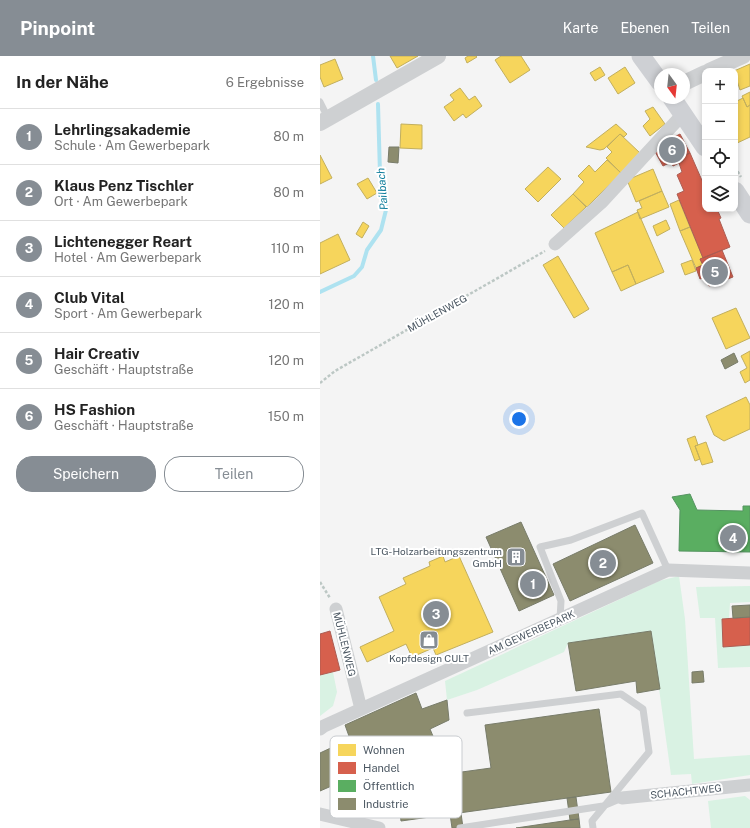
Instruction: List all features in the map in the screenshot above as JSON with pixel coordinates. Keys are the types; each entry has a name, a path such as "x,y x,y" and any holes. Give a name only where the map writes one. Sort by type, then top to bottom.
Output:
{"main road":[{"path":"642,56 654,73"},
{"path":"676,104 702,142"},
{"path":"738,196 750,214"}],"street":[{"path":"324,121 438,56"},
{"path":"716,68 743,56"},
{"path":"690,80 702,74"},
{"path":"555,244 601,202 683,114"},
{"name":"AM GEWERBEPARK","path":"320,729 668,570 750,573"},
{"name":"MÜHLENWEG","path":"336,609 361,709"},
{"name":"SCHACHTWEG","path":"622,798 750,784"},
{"path":"320,814 330,816"},
{"path":"337,818 379,828"}],"lane":[{"path":"320,102 324,121"},
{"path":"560,619 561,601 540,548 571,540 642,513 668,570"},
{"path":"467,713 621,694 643,709 649,752 603,806 592,821 593,828"},
{"path":"460,828 603,806 622,798"}],"path":[{"name":"MÜHLENWEG","path":"320,383 335,371 535,258 555,244"},
{"name":"MÜHLENWEG","path":"320,582 336,609"}],"green space":[{"path":"679,576 685,619 694,759 750,755 750,775 692,784 691,774 671,775 651,631 568,643 564,652 477,690 447,700 445,681 659,581"},
{"path":"750,586 750,602 730,603 729,618 722,619 723,646 750,645 750,667 718,668 715,618 700,618 696,587"},
{"path":"333,672 337,692 333,706 320,716 320,675"},
{"path":"745,796 750,800 750,828 711,828 708,801"}],"building: Wohnen":[{"path":"390,56 418,56 397,68"},
{"path":"468,56 477,57 467,63 465,58"},
{"path":"501,56 521,56 530,70 510,83 495,60"},
{"path":"335,59 343,79 324,87 320,77 320,65"},
{"path":"750,64 750,86 740,90 738,84 738,69"},
{"path":"600,67 605,75 595,81 590,73"},
{"path":"625,67 635,83 618,94 608,78"},
{"path":"460,88 469,100 475,96 482,106 466,118 463,114 454,121 444,107 454,100 450,95"},
{"path":"750,92 750,105 747,107 742,96"},
{"path":"743,98 747,107 750,105 750,137 738,143 738,104 738,100"},
{"path":"653,107 665,124 650,136 643,126 650,119 645,111"},
{"path":"401,124 422,125 422,149 400,148"},
{"path":"616,124 627,134 624,137 620,134 604,149 600,150 586,147"},
{"path":"620,134 640,153 621,173 606,158 612,152 607,147"},
{"path":"320,155 332,178 320,184"},
{"path":"607,160 621,173 587,207 573,194 584,182 578,176 589,165 595,172"},
{"path":"548,167 561,179 538,202 525,189"},
{"path":"653,169 662,191 636,202 627,180"},
{"path":"368,178 377,193 367,199 357,184"},
{"path":"662,191 669,207 640,219 637,210 642,208 639,201"},
{"path":"573,194 586,207 564,228 551,215"},
{"path":"679,200 690,227 680,231 670,204"},
{"path":"638,212 664,272 636,284 628,265 612,272 595,233"},
{"path":"666,220 670,229 657,236 653,226"},
{"path":"363,222 369,226 362,238 356,234"},
{"path":"690,227 703,258 700,259 703,265 696,268 680,231"},
{"path":"338,234 350,260 320,274 320,243"},
{"path":"558,256 589,309 574,318 543,265"},
{"path":"692,260 696,271 685,275 681,264"},
{"path":"628,265 636,284 621,291 612,272"},
{"path":"736,308 750,338 726,349 712,318"},
{"path":"750,351 750,380 745,383 740,372 747,368 741,356"},
{"path":"746,397 750,405 750,429 724,441 714,435 706,416"},
{"path":"695,436 698,445 695,446 700,459 695,461 687,439"},
{"path":"706,442 713,462 702,465 695,446"},
{"path":"443,556 445,562 459,556 493,632 436,655 433,648 412,657 406,644 367,662 360,647 394,631 379,597 406,584 403,578 430,566 429,562"}],"building: Handel":[{"path":"680,134 690,153 681,157 683,161 673,166 671,162 663,166 653,148"},
{"path":"690,153 702,180 702,212 718,212 721,218 719,219 730,247 703,258 677,194 684,191 677,175 682,172 679,163 683,161 681,157"},
{"path":"722,250 733,277 709,286 705,277 700,279 696,268 703,265 700,259"},
{"path":"750,617 750,645 723,647 722,619"},
{"path":"330,631 340,670 320,675 320,634"}],"building: Öffentlich":[{"path":"690,494 697,510 743,511 743,506 750,506 750,552 679,551 680,510 672,497"}],"building: Industrie":[{"path":"389,147 399,147 398,163 388,162"},
{"path":"734,353 738,362 725,369 721,360"},
{"name":"LTG-Holzarbeitungszentrum GmbH","path":"521,522 554,595 519,611 486,537"},
{"path":"635,525 653,563 570,601 553,564"},
{"path":"750,605 750,617 733,618 732,606"},
{"path":"651,631 660,689 637,693 636,681 576,691 568,643"},
{"path":"703,671 704,682 692,683 692,672"},
{"path":"416,693 422,709 447,700 449,720 430,729 433,736 349,736 345,725"},
{"path":"599,709 611,792 462,813 462,772 491,768 485,725"},
{"path":"330,748 330,787 320,791 320,753"},
{"path":"576,797 579,819 570,820 567,798"},
{"path":"401,818 423,818 401,821"},
{"path":"451,818 462,818 463,828 452,828"},
{"path":"579,819 580,828 516,828 570,820"}],"waterway":[{"name":"Pailbach","path":"373,56 376,80"},
{"name":"Pailbach","path":"320,292 354,276 362,267 367,250 381,230 386,210 385,192 380,174 378,104"}],"place":[{"name":"HS Fashion","path":"672,150"},
{"name":"Hair Creativ","path":"715,272"},
{"name":"Club Vital","path":"733,538"},
{"name":"LTG-Holzarbeitungszentrum GmbH","path":"516,557"},
{"name":"Klaus Penz Tischler","path":"603,563"},
{"name":"Lehrlingsakademie","path":"533,584"},
{"name":"Lichtenegger Reart","path":"436,614"},
{"name":"Kopfdesign CULT","path":"429,640"}]}
